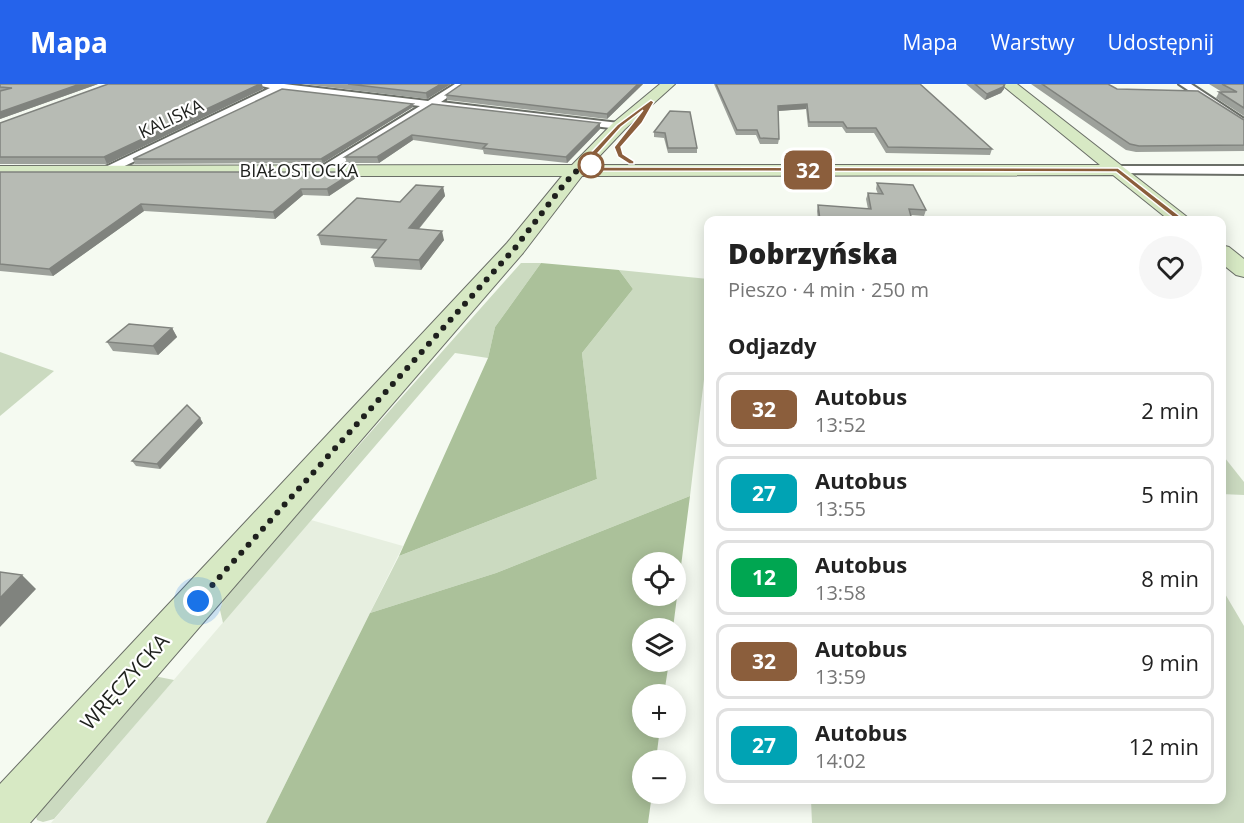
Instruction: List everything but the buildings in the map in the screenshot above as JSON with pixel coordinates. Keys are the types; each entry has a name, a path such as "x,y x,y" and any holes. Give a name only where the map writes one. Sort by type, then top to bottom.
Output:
{"street":[{"path":"258,84 285,85 619,126"},
{"path":"324,171 462,84"},
{"name":"WRĘCZYCKA","path":"0,820 515,248 588,166 619,126 651,102 668,84"},
{"path":"1008,84 1176,216"},
{"path":"1184,84 1244,124"},
{"name":"KALISKA","path":"103,171 285,85"},
{"name":"WRĘCZYCKA","path":"588,166 640,122 651,102"},
{"path":"620,155 632,163 654,168"},
{"name":"BIAŁOSTOCKA","path":"0,171 324,171 588,166 1118,170"},
{"path":"1118,170 1244,170"},
{"path":"1226,256 1244,270"}],"shaded area":[{"path":"311,520 403,546 266,823 51,823"}],"green space":[{"path":"521,263 541,263 495,327 488,358 455,353 223,623 220,610 224,597"},
{"path":"541,263 619,270 633,289 582,353 597,479 399,556 488,358 495,327"},
{"path":"619,270 704,279 704,379 690,496 496,573 370,613 399,556 597,479 582,353 633,289"},
{"path":"0,352 54,371 0,416"},
{"path":"1226,459 1244,482 1244,495 1226,494"},
{"path":"690,496 683,552 632,552 632,606 676,606 674,618 632,618 632,672 667,672 666,684 632,684 632,738 659,738 657,750 632,750 632,804 651,804 648,823 266,823 370,613 496,573"},
{"path":"1226,595 1244,626 1244,823 812,823 811,804 1226,804"},
{"path":"154,676 174,680 54,819 43,822 37,820 35,813"}],"bus line":[{"name":"32","path":"632,163 623,159 617,147 640,122 651,102 619,126 587,160 591,165 598,169 1118,170 1176,216"}],"route":[{"path":"198,601 515,248 565,183 587,160 591,165"}]}
